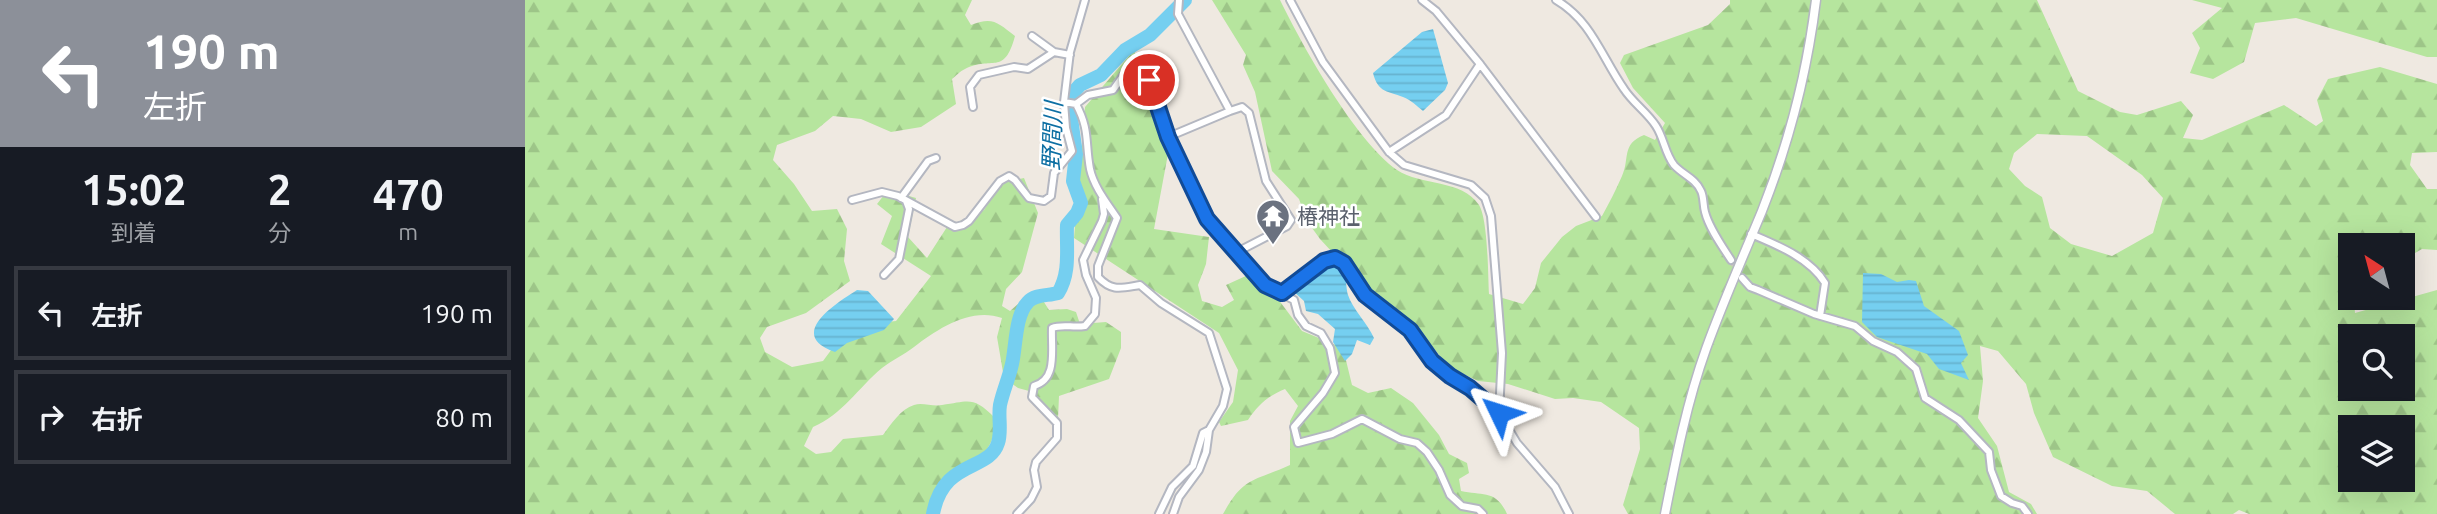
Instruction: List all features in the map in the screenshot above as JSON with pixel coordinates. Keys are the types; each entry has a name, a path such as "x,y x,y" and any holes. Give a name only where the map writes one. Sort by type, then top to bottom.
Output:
{"street":[{"path":"852,200 882,192 904,199 955,227 969,221 1000,181 1009,176 1029,198 1044,201 1051,196 1054,173 1072,151 1066,128 1064,102 1070,55 1085,0"},
{"path":"1179,0 1178,13 1230,111"},
{"path":"1290,0 1323,62 1389,152 1404,164 1471,185 1485,198 1491,216 1502,353 1499,413"},
{"path":"1422,0 1436,11 1480,64 1595,217"},
{"path":"1556,0 1567,6 1587,27 1624,90 1647,113 1658,129 1675,166 1695,181 1702,193 1705,214 1731,260"},
{"path":"1665,514 1678,446 1698,374 1791,127 1803,79 1816,0"},
{"path":"1032,36 1054,52 1070,55"},
{"path":"973,107 970,87 979,75 1014,67 1028,69 1054,52"},
{"path":"1389,152 1446,115 1480,64"},
{"path":"1064,102 1076,104 1088,95 1114,90 1125,73 1140,72 1149,80 1168,137 1207,219 1265,285 1294,300 1298,315 1305,326 1321,333 1330,348 1335,373 1323,393 1294,427 1298,443 1332,434 1361,419 1400,439 1417,443 1439,470 1450,495 1462,506 1478,509 1483,514"},
{"path":"1076,104 1086,122 1090,171 1101,195 1117,218 1098,265 1098,276 1107,286 1119,288 1140,285 1161,303 1209,333 1227,389 1223,406 1209,430 1206,452 1199,470 1179,497 1173,514"},
{"path":"1168,137 1242,107 1249,113 1266,181 1291,220 1287,226 1237,252"},
{"path":"904,199 929,161 936,158"},
{"path":"1017,514 1031,499 1037,487 1034,470 1036,462 1057,438 1057,423 1032,397 1034,386 1045,383 1051,374 1052,328 1084,326 1095,313 1096,298 1083,260 1104,214 1101,195"},
{"path":"884,275 899,260 909,209 904,199"},
{"path":"1751,234 1782,248 1818,273 1825,283 1820,316"},
{"path":"1282,293 1324,261 1335,258 1344,263 1365,295 1410,330 1432,361 1499,413 1517,443 1555,487 1569,514"},
{"path":"1742,278 1749,286 1820,316 1855,326 1873,341 1897,352 1916,369 1925,398 1959,420 1989,452 1991,470 2001,496 2022,506 2028,514"},
{"path":"1159,514 1172,487 1193,466 1203,433 1209,430"}],"green space":[{"path":"525,0 972,0 965,15 971,25 985,21 995,22 1015,36 1011,49 1001,61 974,65 952,79 956,104 921,127 891,132 861,119 833,116 815,131 777,145 773,160 794,184 812,211 837,209 847,229 844,261 850,281 806,313 767,327 760,338 765,352 792,367 823,361 840,338 878,323 896,321 931,276 881,244 892,216 877,204 888,190 916,198 908,237 927,258 947,227 984,210 1001,183 1024,178 1038,213 1022,272 1006,289 1002,306 1010,311 1026,297 1042,299 1049,310 1067,309 1076,312 1080,324 1106,322 1121,332 1121,348 1109,379 1059,396 1058,419 1029,391 1018,388 1004,378 997,337 1002,318 978,315 933,333 886,365 833,416 813,427 804,446 816,454 831,452 843,439 883,435 901,413 914,405 971,402 981,406 995,418 992,440 983,454 949,476 938,514 525,514"},
{"path":"1212,0 1280,0 1331,91 1381,156 1407,175 1462,191 1479,205 1486,234 1489,294 1523,304 1535,288 1541,263 1562,237 1576,226 1602,216 1622,176 1627,152 1632,143 1644,135 1655,140 1665,123 1633,88 1620,63 1624,55 1708,25 1730,4 1730,0 2037,0 2078,91 2120,112 2137,115 2181,101 2193,115 2183,138 2202,140 2284,105 2316,126 2323,121 2317,100 2328,79 2380,67 2437,84 2437,152 2412,153 2410,165 2427,189 2437,189 2437,250 2422,249 2415,253 2415,233 2338,233 2338,310 2355,310 2355,313 2366,310 2415,310 2415,296 2437,290 2437,514 2249,514 2239,510 2233,514 2175,514 2147,491 2112,486 2053,457 2034,413 2026,384 1998,351 1980,346 1983,381 1978,418 1997,446 2009,492 2031,504 2037,514 1628,514 1623,505 1640,449 1639,428 1601,402 1573,398 1555,399 1508,384 1478,381 1449,367 1414,324 1370,293 1320,239 1307,221 1299,199 1272,171 1255,92 1243,65 1246,55","holes":["2037,134 2087,136 2142,175 2163,198 2153,233 2112,256 2071,244 2050,228 2042,197 2025,186 2009,169 2014,153"]},
{"path":"2192,0 2437,0 2437,57 2427,57 2296,18 2255,23 2244,62 2213,79 2190,73 2200,48 2192,33 2222,8"},
{"path":"1134,50 1168,154 1154,229 1209,237 1206,264 1198,285 1202,301 1222,307 1234,300 1226,285 1248,275 1259,287 1278,299 1302,331 1343,348 1352,385 1368,393 1391,388 1413,403 1439,435 1449,454 1467,463 1469,473 1459,479 1461,491 1493,497 1507,514 1223,514 1244,486 1290,465 1290,421 1298,406 1285,389 1264,402 1248,420 1221,426 1219,422 1233,402 1238,370 1219,333 1074,238 1085,107"}],"water":[{"path":"1433,29 1448,83 1445,90 1423,111 1409,100 1381,88 1373,73 1422,32"},
{"path":"1338,264 1345,275 1350,300 1374,338 1370,345 1357,340 1352,354 1345,361 1333,342 1335,329 1318,314 1306,311 1304,301 1293,291"},
{"path":"1863,273 1881,274 1897,282 1916,281 1924,306 1959,331 1968,355 1961,363 1969,380 1939,369 1927,354 1877,337 1862,322"},
{"path":"857,290 868,291 894,319 884,330 847,343 835,352 821,345 815,337 815,329 827,311"}],"waterway":[{"name":"野間川","path":"933,514 938,496 946,484 993,452 1000,434 1000,405 1011,369 1021,315 1028,302 1034,298 1058,293 1065,277 1067,225 1081,203 1073,181 1076,154 1070,111 1072,94 1080,85 1101,75 1125,50 1150,35 1185,0"}],"tunnel":[{"path":"1731,260 1742,278"}],"place":[{"name":"椿神社","path":"1273,246"}],"route":[{"path":"1149,80 1168,137 1207,219 1265,285 1282,293 1324,261 1335,258 1344,263 1365,295 1410,330 1432,361 1499,413"}]}
